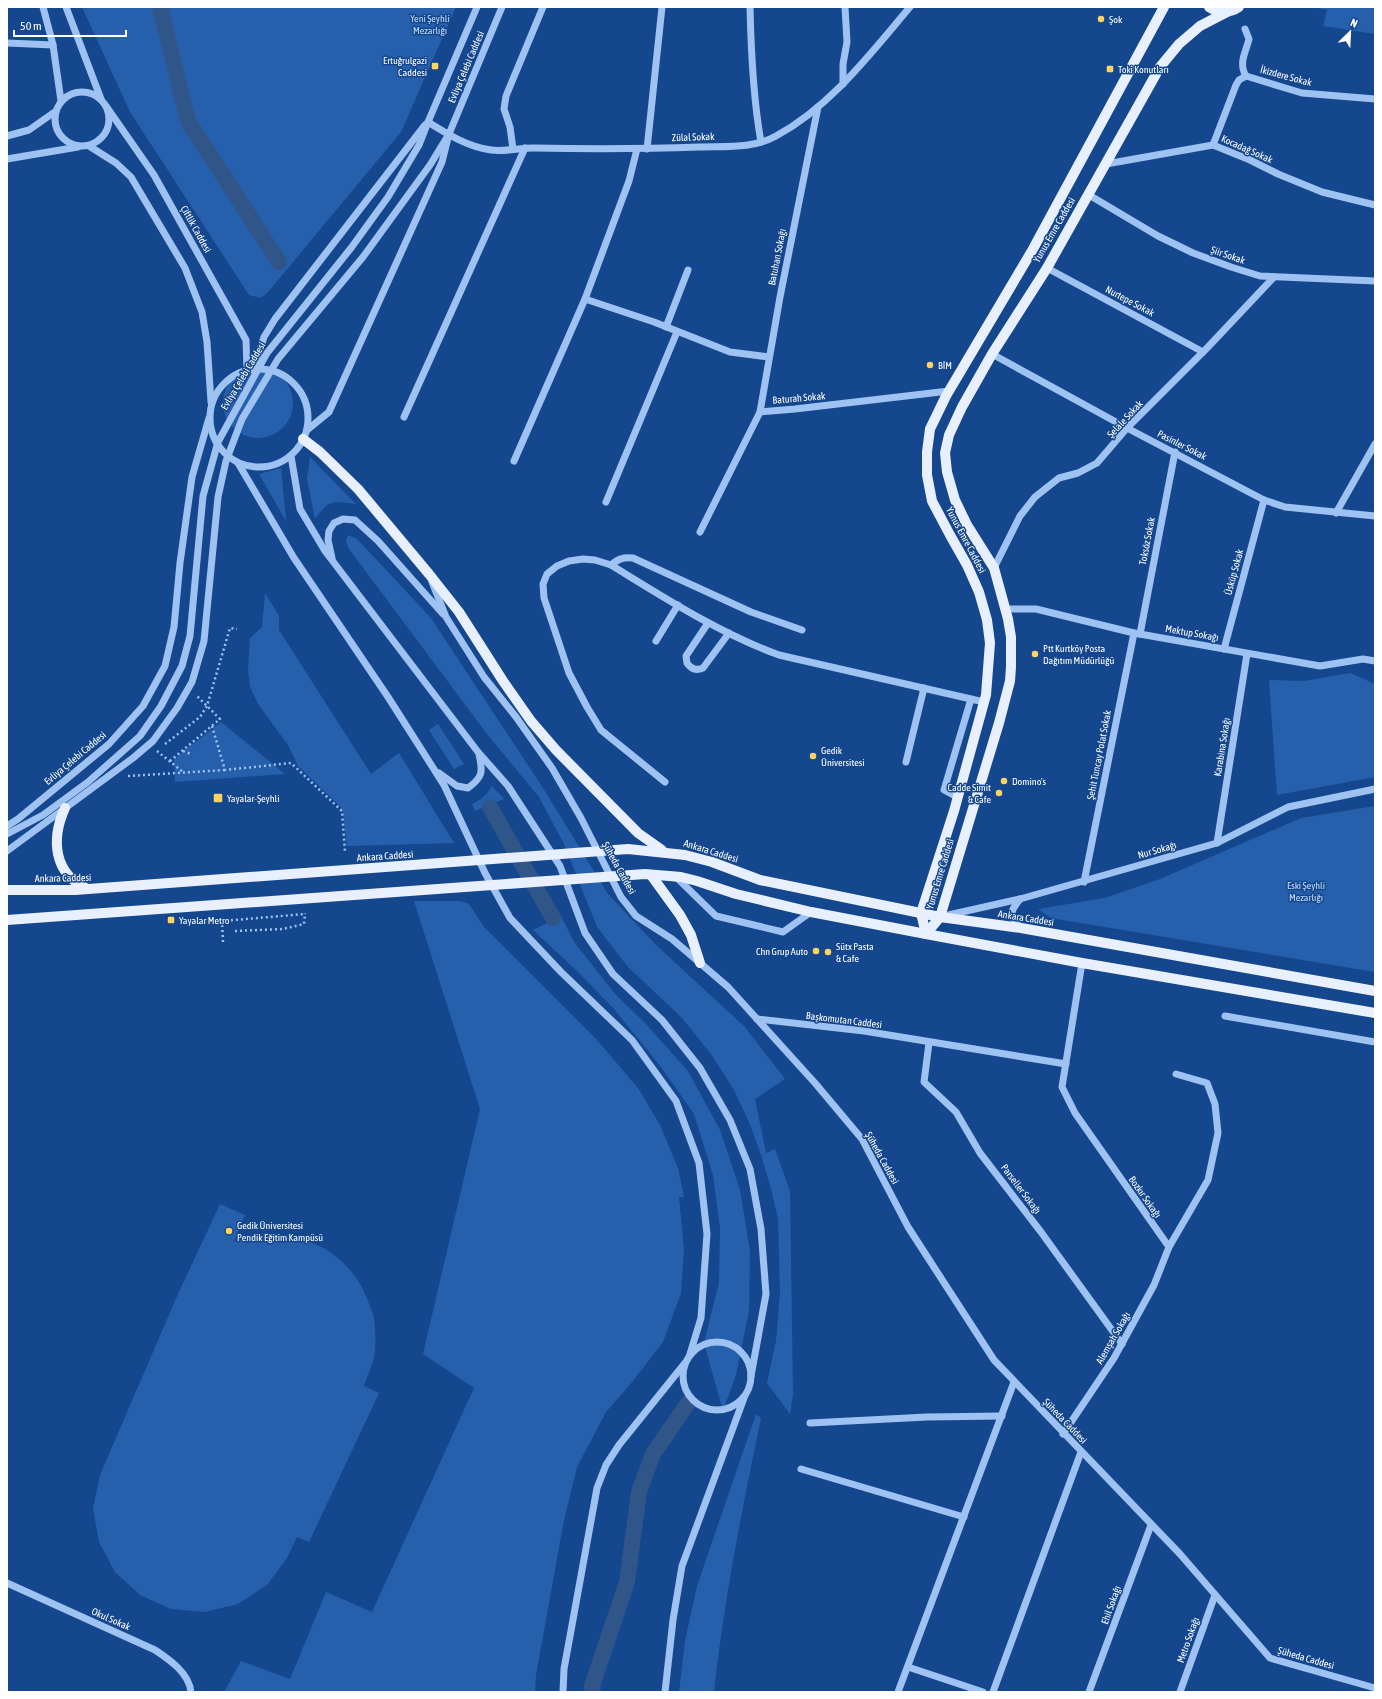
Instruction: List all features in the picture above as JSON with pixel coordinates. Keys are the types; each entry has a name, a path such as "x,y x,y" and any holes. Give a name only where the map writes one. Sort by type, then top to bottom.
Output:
{"main road":[{"name":"Yunus Emre Caddesi","path":"926,934 921,913 957,797 986,695 990,643 987,620 979,592 967,565 932,501 927,475 927,452 930,429 949,391 1033,249 1164,7"},
{"path":"1209,7 1218,12 1227,12"},
{"name":"Yunus Emre Caddesi","path":"926,934 940,916 999,723 1010,681 1011,636 1005,609 994,568 966,525 955,500 947,472 945,453 948,436 958,414 992,354 1047,268 1165,61 1179,44 1200,26 1239,7"},
{"path":"305,435 320,452 358,489 430,574 459,612 531,721 556,750 638,833 663,852"},
{"path":"65,808 60,820 57,853 62,868 72,879 78,884 90,889"},
{"name":"Ankara Caddesi","path":"7,890 90,889 628,849 663,852 697,858 760,880 921,913 1021,928 1375,991"},
{"path":"651,875 680,915 691,935 700,963"},
{"path":"7,920 307,897 651,875 676,877 697,881 736,894 811,912 926,934 1082,963 1375,1013"}],"street":[{"path":"43,7 53,45 61,101"},
{"path":"7,159 89,146 103,137 108,130 109,117 106,106 101,99 66,7"},
{"name":"Evliya Çelebi Caddesi","path":"7,834 43,815 88,782 140,736 161,706 182,666 190,636 202,496 218,442 267,353 350,248 388,197 410,162 424,134 477,7"},
{"name":"Evliya Çelebi Caddesi","path":"7,851 134,758 153,740 177,708 192,682 204,641 218,497 226,461 242,419 278,359 363,257 430,165 448,134 502,7"},
{"path":"513,149 510,127 504,109 506,96 543,7"},
{"path":"647,149 662,7"},
{"path":"750,7 757,122 761,142"},
{"path":"843,84 843,64 847,42 844,7"},
{"name":"Zülal Sokak","path":"428,122 468,144 492,151 525,148 647,149 755,144 774,137 818,107 843,84 910,7"},
{"path":"1245,29 1249,39 1242,62 1242,70 1246,76"},
{"path":"7,43 53,45"},
{"name":"İkizdere Sokak","path":"1213,145 1236,85 1239,80 1246,76 1302,93 1375,99"},
{"path":"81,147 66,141 60,135 56,124 56,111 61,101 72,94 79,92 87,92 101,99"},
{"name":"Çiftlik Caddesi","path":"106,106 158,181 246,340 251,370"},
{"name":"Batuhan Sokağı","path":"760,412 780,298 818,107"},
{"path":"7,136 28,130 56,111"},
{"name":"Evliya Çelebi Caddesi","path":"251,370 264,337 275,319 428,122"},
{"name":"Evliya Çelebi Caddesi","path":"305,435 329,412 442,162 448,134"},
{"name":"Kocadağ Sokak","path":"1106,164 1213,145 1322,192 1375,205"},
{"path":"89,146 116,163 131,177 185,268 202,312 207,342 211,403 209,418 211,432 217,445 226,455 238,463 252,467 266,467 279,463 292,456 301,445 309,416 305,400 297,387 285,376 270,370 251,370 240,372 227,380 218,390 211,403"},
{"path":"404,417 525,148"},
{"path":"514,461 585,299 629,181 637,149"},
{"name":"Şiir Sokak","path":"1089,195 1158,236 1193,253 1230,267 1260,276 1375,281"},
{"name":"Nurtepe Sokak","path":"1047,268 1203,352"},
{"path":"666,327 688,270"},
{"name":"Şelale Sokak","path":"994,568 1020,516 1034,497 1058,478 1078,473 1097,463 1128,428 1203,352 1274,276"},
{"path":"585,299 666,327 730,352 769,357"},
{"path":"606,502 677,332"},
{"name":"Pasinler Sokak","path":"992,354 1264,500 1285,507 1375,516"},
{"name":"Baturah Sokak","path":"700,532 760,412 949,391"},
{"name":"Evliya Çelebi Caddesi","path":"7,826 18,819 109,744 143,706 166,666 174,627 180,563 192,477 209,418"},
{"path":"1336,513 1375,444"},
{"name":"Toksöz Sokak","path":"1137,633 1174,452"},
{"path":"292,456 300,509 333,562 478,752 508,786 560,866 585,933 613,974 662,1020 700,1068 730,1120 750,1169 761,1229 766,1294 749,1388 682,1566 673,1620 665,1692"},
{"path":"238,463 294,558 388,697 444,785 485,872 510,918 561,972 632,1040 676,1101 699,1163 707,1234 701,1318 690,1354 685,1363 619,1445 606,1465 597,1488 564,1669 563,1692"},
{"name":"Üsküp Sokak","path":"1224,649 1264,500"},
{"path":"333,562 328,540 329,531 334,523 343,519 355,520 378,541 446,617"},
{"path":"611,565 617,559 627,557 633,558 744,609 802,630"},
{"path":"665,782 601,730 569,673 544,598 543,584 547,574 557,566 569,561 582,559 595,560 611,565 708,622 755,646 779,655 984,702"},
{"name":"Şüheda Caddesi","path":"430,574 446,617 484,677 516,717 552,768 581,818 622,897 636,916 672,939 728,987 862,1139 908,1227 994,1360 1151,1525 1270,1658 1375,1688"},
{"path":"656,641 678,605"},
{"name":"Mektup Sokağı","path":"1005,609 1036,609 1137,633 1320,666 1363,659 1375,661"},
{"path":"708,622 686,656 687,663 692,669 699,670 703,668 729,633"},
{"name":"Şehit Tuncay Polat Sokak","path":"1084,882 1137,633"},
{"name":"Karabina Sokağı","path":"1216,843 1247,654"},
{"path":"906,762 924,688"},
{"path":"957,797 944,790 971,699"},
{"path":"434,769 457,786 468,788 477,781 482,770 478,752"},
{"name":"Nur Sokağı","path":"940,916 1020,900 1084,882 1216,843 1288,807 1375,789"},
{"path":"676,877 716,916 783,932 811,912"},
{"path":"1020,900 1011,913 1012,918 1021,928"},
{"name":"Bozkır Sokağı","path":"1082,963 1062,1086 1075,1113 1169,1247"},
{"path":"1225,1016 1375,1042"},
{"name":"Başkomutan Caddesi","path":"757,1019 864,1031 929,1043 1066,1064"},
{"name":"Parseller Sokağı","path":"929,1043 924,1082 956,1112 980,1153 1041,1232 1122,1344"},
{"path":"1169,1247 1208,1180 1218,1133 1215,1104 1207,1083 1176,1074"},
{"name":"Alemşah Sokağı","path":"1063,1434 1122,1344 1154,1285 1169,1247"},
{"path":"690,1354 700,1346 711,1342 723,1343 734,1347 743,1354 749,1365 751,1376"},
{"path":"685,1363 682,1374 683,1385 688,1395 695,1403 704,1408 715,1411 726,1410 736,1405 744,1398"},
{"path":"898,1692 1014,1382"},
{"path":"810,1423 927,1417 1002,1416"},
{"path":"993,1692 1081,1452"},
{"path":"800,1469 964,1517"},
{"name":"Ehil Sokağı","path":"1089,1692 1151,1525"},
{"name":"Okul Sokak","path":"7,1583 155,1650 172,1662 182,1672 191,1687 192,1692"},
{"name":"Metro Sokağı","path":"1180,1692 1215,1595"},
{"path":"908,1667 983,1692"}],"path":[{"path":"160,748 200,717 207,706 230,628 237,629"},
{"path":"170,761 220,719 189,687"},
{"path":"212,726 225,770"},
{"path":"152,747 183,772"},
{"path":"183,751 191,754"},
{"path":"124,776 225,770 291,763 342,810 344,852"},
{"path":"234,931 283,929 304,924 307,897"},
{"path":"223,942 222,921 305,914"}],"green space":[{"name":"Yeni Şeyhli Mezarlığı","path":"82,7 456,7 401,132 269,291 261,298 249,295 130,112"},
{"path":"1312,7 1375,7 1375,34 1323,26 1327,10"},
{"path":"251,368 265,368 278,374 287,383 293,396 291,416 283,428 265,438 251,438 238,432 229,423 223,410 223,396 229,383 238,374"},
{"path":"310,457 356,504 332,502 324,507 315,519 307,479"},
{"path":"281,468 286,521 259,474"},
{"path":"348,535 357,539 431,618 543,788 608,894 656,945 745,1027 785,1079 755,1099 766,1153 775,1149 790,1191 793,1395 790,1414 767,1383 776,1341 780,1294 778,1219 761,1155 749,1122 734,1090 711,1054 682,1018 628,967 597,927 564,844 539,797 487,734 349,549 346,541"},
{"path":"265,593 279,616 279,630 371,774 399,753 454,843 347,846 343,812 341,807 298,766 288,745 258,704 250,687 248,670 250,638 262,627"},
{"path":"1350,673 1375,684 1375,777 1277,795 1269,680 1304,681"},
{"path":"221,722 285,774 175,782 174,759"},
{"path":"438,724 464,764 454,769 429,730"},
{"path":"492,786 504,799 475,811 472,804 484,797"},
{"name":"Eski Şeyhli Mezarlığı","path":"1375,806 1375,972 1051,918 1038,909 1105,898 1160,879 1301,818"},
{"path":"414,901 461,901 469,904 484,927 597,1040 638,1088 660,1125 678,1168 684,1197 679,1197 684,1249 681,1293 663,1342 633,1381 606,1412 577,1467 564,1520 536,1675 535,1692 224,1692 241,1661 290,1679 326,1592 372,1612 474,1388 423,1354 480,1109"},
{"path":"561,916 574,942 616,995 645,1023 688,1071 720,1130 740,1190 750,1251 749,1311 736,1375 723,1411 704,1343 719,1282 720,1228 713,1175 694,1114 661,1067 615,1010 578,972 533,930"},
{"path":"220,1204 245,1215 234,1242 254,1237 274,1235 294,1237 312,1243 329,1252 344,1264 357,1279 367,1298 373,1316 375,1335 375,1352 364,1386 379,1393 309,1542 297,1537 287,1558 267,1585 238,1604 205,1612 171,1609 140,1595 115,1572 99,1542 93,1508 100,1475 178,1294"},
{"path":"756,1414 761,1418 734,1555 714,1692 679,1692 685,1641 697,1586"}],"waterway":[{"path":"160,7 188,121 279,262"},
{"path":"490,807 553,918"},
{"path":"593,1692 592,1686 627,1582 639,1492 653,1454 688,1403"}],"place":[{"name":"Şok","path":"1101,19"},
{"name":"Ertuğrulgazi Caddesi","path":"435,66"},
{"name":"Toki Konutları","path":"1110,69"},
{"name":"BİM","path":"930,365"},
{"name":"Ptt Kurtköy Posta Dağıtım Müdürlüğü","path":"1035,654"},
{"name":"Gedik Üniversitesi","path":"813,756"},
{"name":"Domino's","path":"1004,781"},
{"name":"Cadde Simit & Cafe","path":"999,793"},
{"name":"Yayalar-Şeyhli","path":"218,798"},
{"name":"Yayalar Metro","path":"171,920"},
{"name":"Chn Grup Auto","path":"816,951"},
{"name":"Sütx Pasta & Cafe","path":"828,952"},
{"name":"Gedik Üniversitesi Pendik Eğitim Kampüsü","path":"229,1231"}]}
